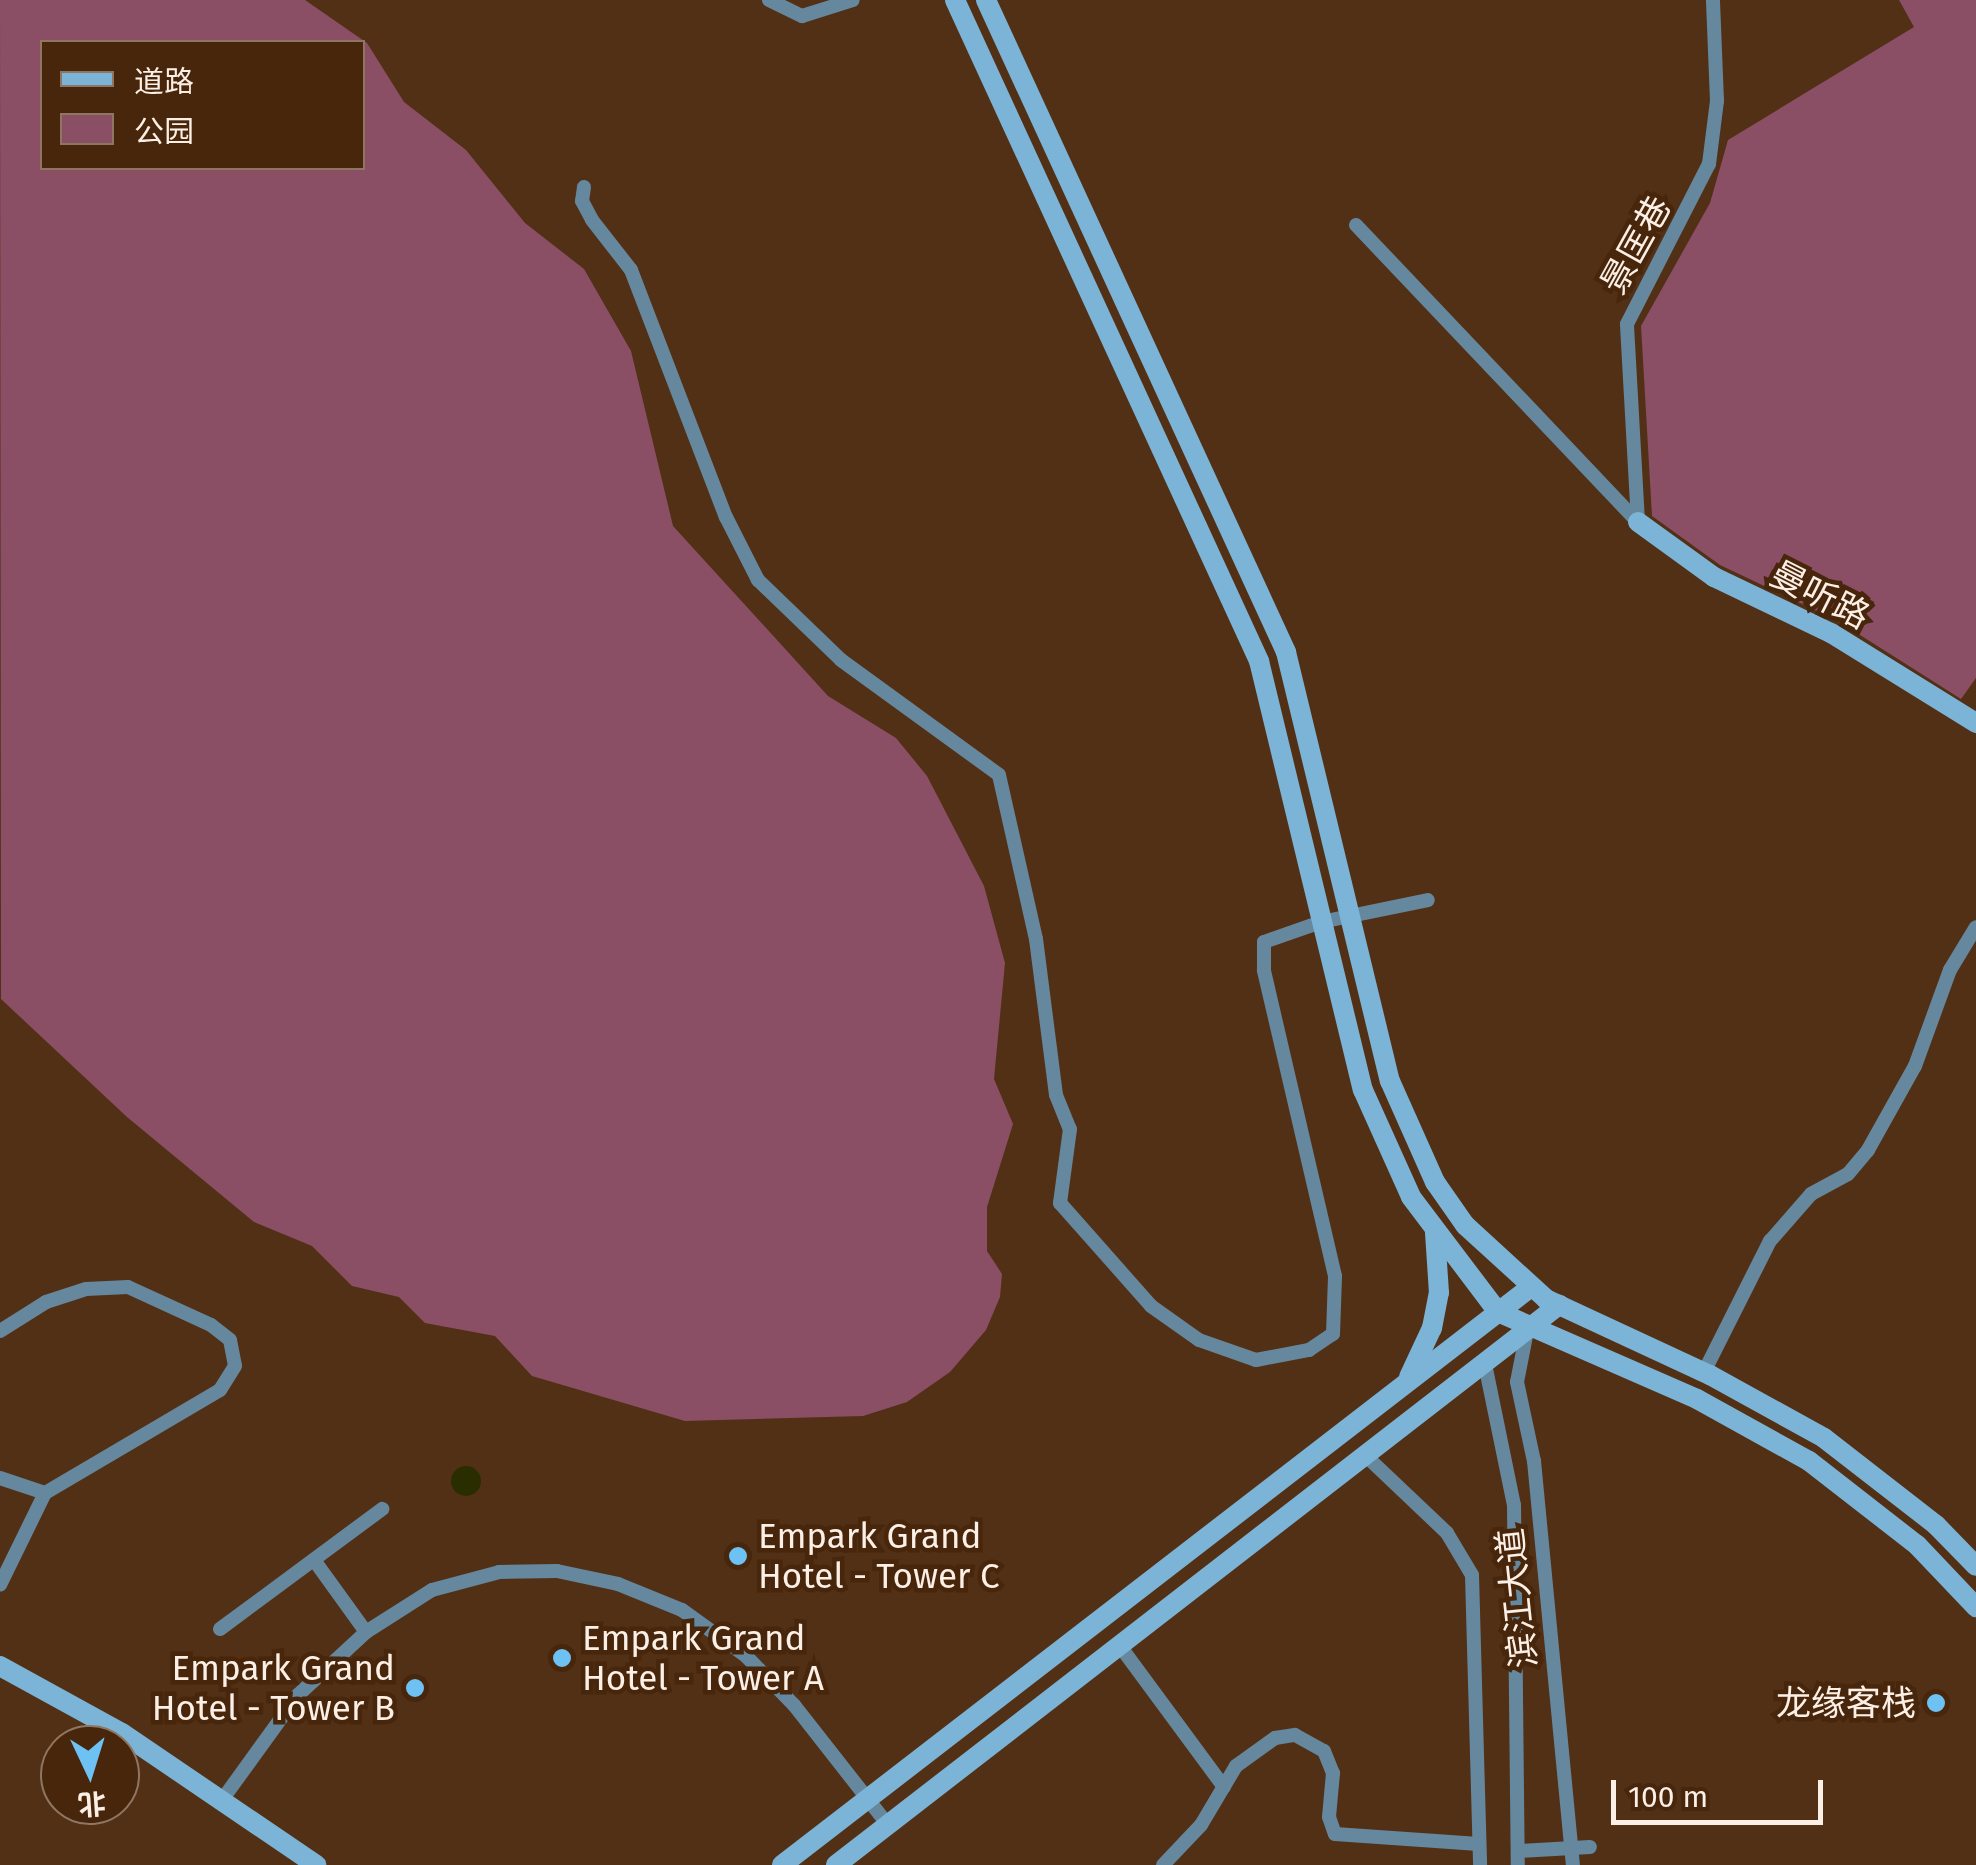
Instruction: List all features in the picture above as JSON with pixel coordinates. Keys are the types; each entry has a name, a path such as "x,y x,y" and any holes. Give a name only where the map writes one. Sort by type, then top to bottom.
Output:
{"street":[{"path":"768,0 802,16 852,0"},
{"path":"955,0 1259,661 1321,922 1384,1147 1435,1230 1498,1312 1528,1329 1661,1382 1809,1461 1917,1545 1976,1607"},
{"path":"986,0 1286,652 1348,916 1410,1136 1465,1225 1531,1287 1559,1305 1704,1372 1824,1438 1936,1525 1976,1566"},
{"name":"景匡巷","path":"1638,522 1627,324 1710,164 1717,101 1713,0"},
{"path":"584,187 582,201 592,220 631,270 726,516 758,580 841,660 999,775 1036,939 1056,1095 1070,1129 1060,1203 1151,1306 1199,1340 1256,1360 1309,1350 1334,1334 1335,1276 1264,970 1264,942 1321,922 1428,900"},
{"path":"1356,225 1638,522"},
{"name":"曼听路","path":"1638,522 1692,564 1822,628 1976,723"},
{"path":"1704,1372 1770,1241 1811,1194 1848,1174 1868,1150 1915,1066 1950,970 1976,927"},
{"path":"1404,1386 1432,1328 1439,1293 1435,1230"},
{"path":"0,1330 59,1298 128,1287 230,1340 235,1366 220,1390 45,1493 0,1585"},
{"path":"782,1865 1531,1287"},
{"path":"836,1865 1559,1305"},
{"name":"滨江大道","path":"1528,1329 1517,1382 1534,1461 1573,1865"},
{"path":"1485,1364 1514,1505 1518,1858 1590,1847"},
{"name":"滨江大道","path":"1366,1456 1447,1533 1472,1575 1480,1865"},
{"path":"0,1478 45,1493"},
{"path":"220,1629 382,1509"},
{"path":"314,1560 366,1632"},
{"path":"222,1800 298,1695 366,1632 432,1590 499,1572 557,1571 618,1584 682,1610 746,1656 888,1825"},
{"path":"1120,1646 1224,1786"},
{"path":"0,1666 122,1733 316,1865"},
{"path":"1163,1865 1201,1825 1224,1786 1254,1750 1295,1735 1324,1751 1333,1773 1329,1817 1335,1834 1479,1844"}],"green space":[{"path":"0,0 305,0 363,40 40,40 40,170 365,170 365,42 404,102 466,150 525,223 584,269 631,351 673,526 828,696 896,738 927,776 984,886 1005,963 994,1079 1013,1124 987,1207 987,1251 1002,1274 1000,1297 986,1330 950,1372 907,1402 863,1416 685,1421 532,1376 495,1336 425,1323 399,1297 352,1286 312,1246 254,1222 127,1117 1,999"},
{"path":"1899,0 1976,0 1976,678 1961,699 1838,621 1720,565 1652,516 1641,326 1710,203 1728,140 1914,27"}],"shaded area":[{"path":"466,1466 480,1475 481,1481 472,1495 466,1496 452,1487 451,1481 460,1467"}],"place":[{"name":"Empark Grand Hotel - Tower C","path":"738,1556"},
{"name":"Empark Grand Hotel - Tower A","path":"562,1658"},
{"name":"Empark Grand Hotel - Tower B","path":"415,1688"},
{"name":"龙缘客栈","path":"1936,1703"}]}
